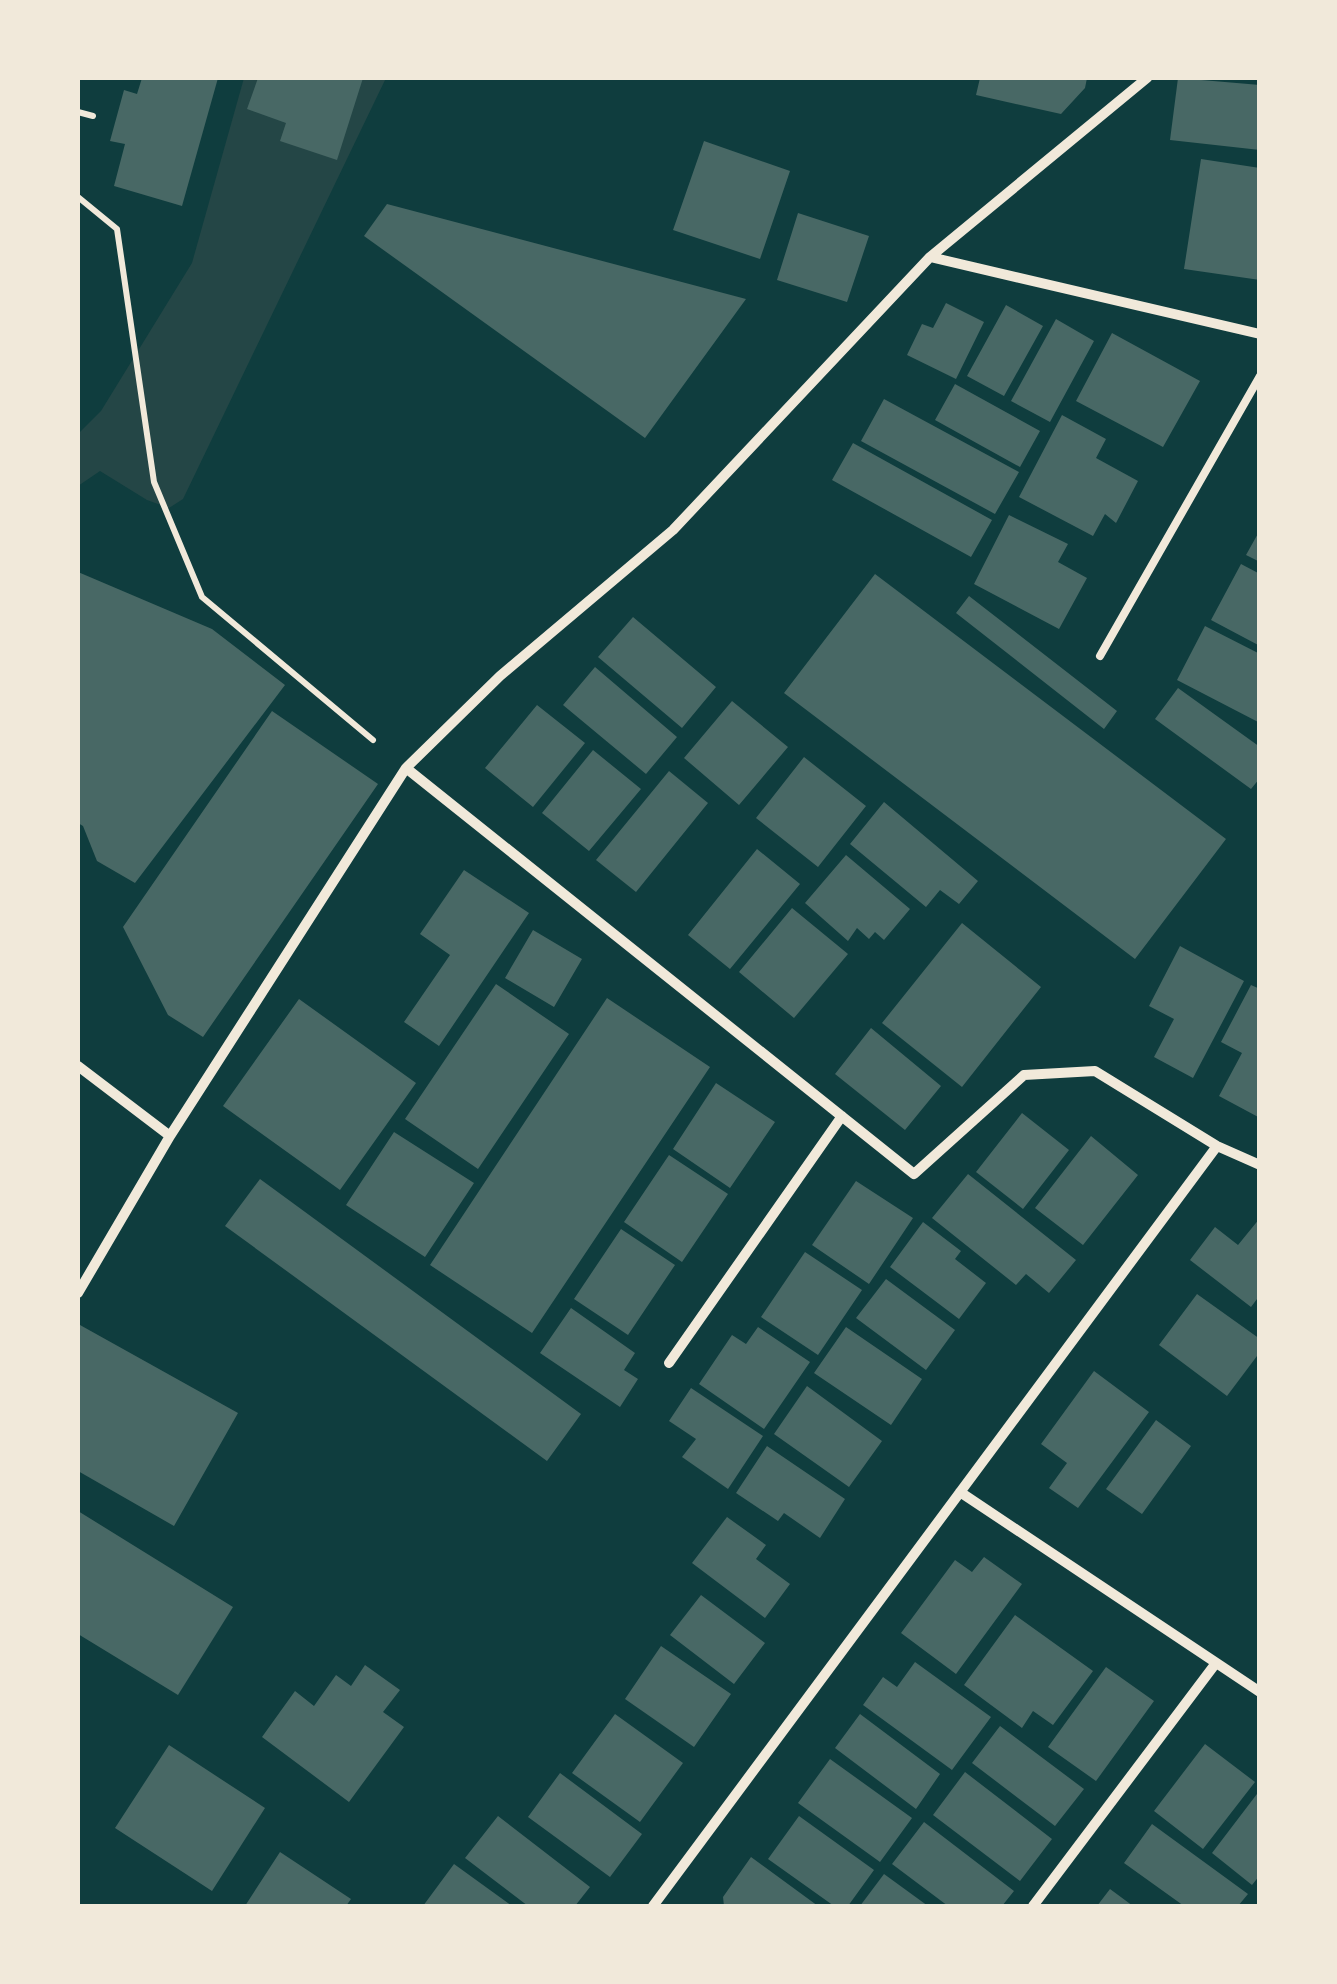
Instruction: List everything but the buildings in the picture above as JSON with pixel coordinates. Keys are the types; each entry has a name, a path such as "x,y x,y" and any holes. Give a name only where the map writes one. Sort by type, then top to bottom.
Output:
{"street":[{"path":"78,1293 170,1136 406,768 500,676 673,530 930,257 1148,78"},
{"path":"930,257 1260,334"},
{"path":"406,768 914,1174 1024,1075 1096,1071 1217,1146 1260,1165"},
{"path":"78,1066 170,1136"},
{"path":"669,1364 842,1116"},
{"path":"656,1905 1217,1146"},
{"path":"960,1492 1260,1692"},
{"path":"1034,1906 1216,1663"}],"lane":[{"path":"1100,656 1260,376"}],"path":[{"path":"78,112 94,116"},
{"path":"78,198 116,230 154,482 202,597 406,768"}],"shaded area":[{"path":"244,78 386,78 183,499 169,508 147,500 100,471 78,486 78,434 101,411 192,263"}]}
